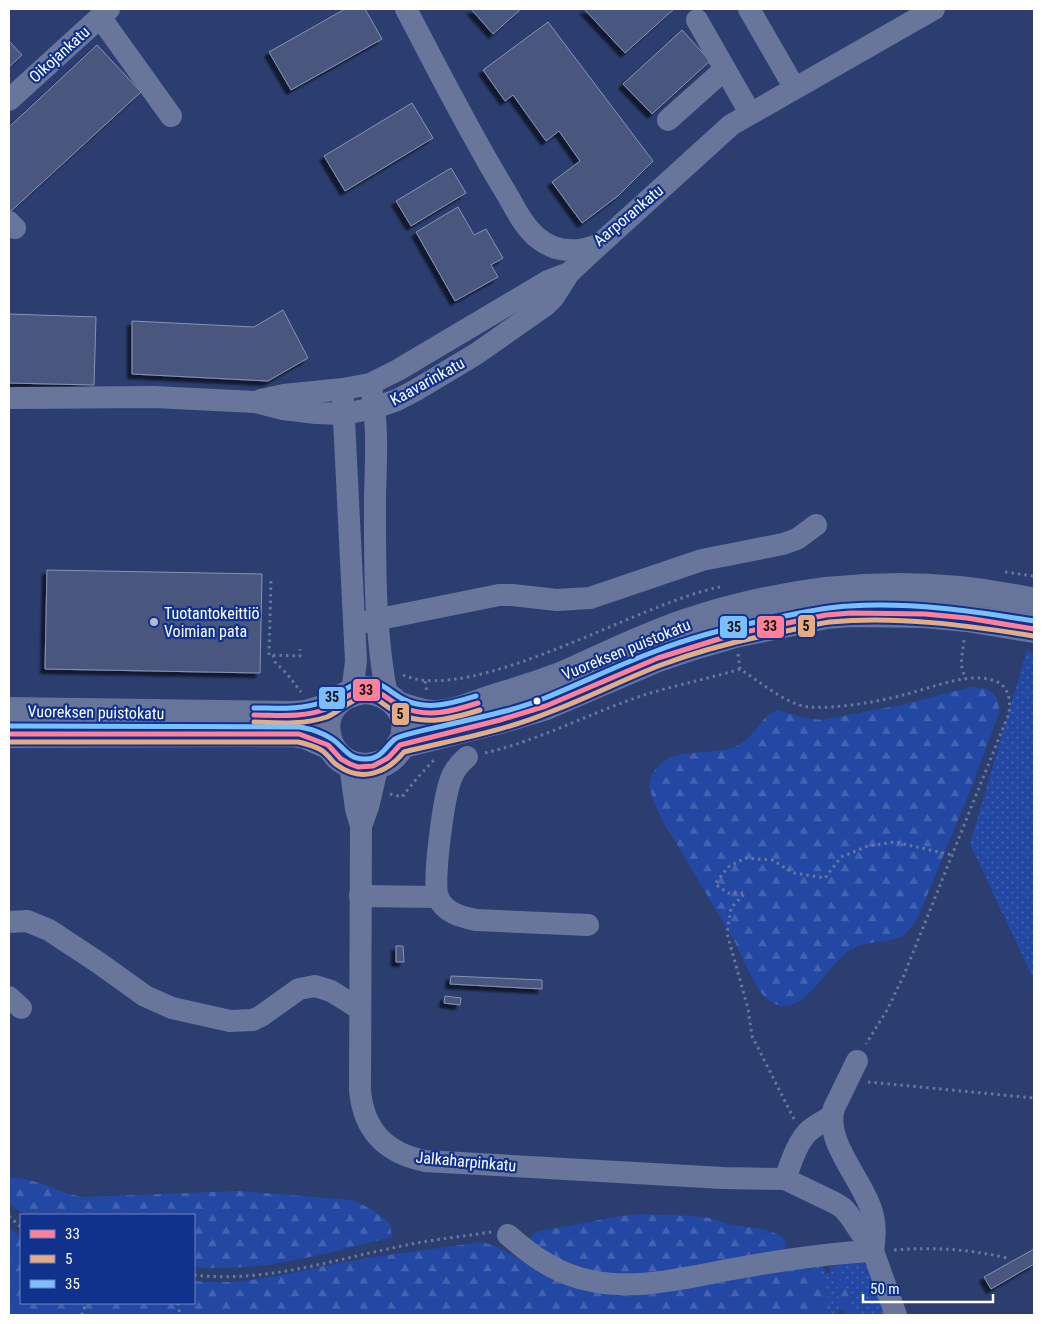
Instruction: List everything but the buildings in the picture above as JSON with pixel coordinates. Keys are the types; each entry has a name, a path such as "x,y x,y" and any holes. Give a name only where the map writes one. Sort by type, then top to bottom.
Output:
{"main road":[{"name":"Vuoreksen puistokatu","path":"394,701 432,714 449,712 549,680 687,622 795,595 864,587 897,586 975,592 1034,602"},
{"name":"Vuoreksen puistokatu","path":"400,745 546,706 658,658 735,634 826,615 851,613 925,614 967,618 1034,629"},
{"path":"364,690 375,690 394,701 404,721 404,732 400,745 392,756 378,765 364,768 350,764 339,757 330,746 326,733 328,720 343,699 364,690"},
{"name":"Vuoreksen puistokatu","path":"9,711 292,715 306,714 343,699"},
{"name":"Vuoreksen puistokatu","path":"9,734 291,733 305,735 330,746"}],"street":[{"name":"Aarporankatu","path":"406,9 473,138 532,232 549,245 564,250 582,250 600,244 731,125 794,87 934,9"},
{"path":"749,9 794,87"},
{"path":"105,13 171,116"},
{"name":"Oikojankatu","path":"9,100 105,13"},
{"path":"698,20 750,113"},
{"path":"668,120 725,69"},
{"name":"Kaavarinkatu","path":"9,398 154,397 255,402 283,409 344,414 374,408 397,400 416,390 484,348 546,305 570,273 600,244"},
{"name":"Kaavarinkatu","path":"255,402 284,395 343,389 370,384 398,370 548,281 570,273"},
{"path":"370,384 376,423 375,526 380,662 394,701"},
{"path":"343,389 356,661 343,699"},
{"path":"354,624 499,595 564,600 590,598 702,560 783,544 796,539 816,525"},
{"path":"467,757 456,769 446,793 438,862 438,897 443,905 460,916 476,920 588,925"},
{"name":"Jalkaharpinkatu","path":"350,764 356,809 361,826 360,1091 363,1111 369,1126 381,1140 406,1156 425,1161 723,1178 785,1179"},
{"name":"Jalkaharpinkatu","path":"361,826 368,807 378,765"},
{"path":"360,896 438,897"},
{"path":"9,922 26,921 49,930 145,996 172,1008 230,1021 244,1022 261,1016 299,989 315,986 331,991 360,1009"},
{"path":"857,1060 832,1116 833,1131 841,1151 871,1206 876,1230 873,1251"},
{"path":"832,1116 810,1130 803,1137 785,1179 843,1208 873,1251 896,1315"},
{"path":"508,1235 534,1257 570,1275 593,1281 626,1284 647,1284 748,1266 873,1251"}],"path":[{"path":"271,581 269,655 300,656 300,649"},
{"path":"380,662 404,675 425,681 455,679 490,672 576,640 657,606 728,586"},
{"path":"965,679 961,664 967,618"},
{"path":"274,655 274,661 301,692"},
{"path":"467,757 520,743 643,695 740,669 791,702 816,707 879,700 965,679 983,678 996,681 1006,690 1010,697 1009,713 904,975 887,1010 857,1060 858,1076 864,1081 872,1083 1034,1098"},
{"path":"294,693 309,690"},
{"path":"402,797 417,778 439,756"},
{"path":"803,1137 752,1036 748,1009 727,933 731,908 746,893 728,893 715,884 728,868 744,858 772,860 794,873 826,878 841,857 868,846 895,842 952,855"},
{"path":"9,1216 20,1226"},
{"path":"195,1275 262,1275 280,1273 398,1246 495,1231 504,1232 508,1235"},
{"path":"873,1251 922,1248 954,1249 977,1251 1007,1258"},
{"path":"82,1315 82,1311 87,1304"}],"green space":[{"path":"1027,650 1034,654 1034,980 970,844"},
{"path":"971,687 983,688 992,693 998,701 999,713 970,791 918,917 908,931 899,938 864,945 850,950 811,991 794,1004 781,1006 771,1002 756,985 732,937 662,820 650,789 651,777 666,760 676,756 732,748 740,744 771,713 777,710 804,718 822,720 906,704"},
{"path":"9,1178 36,1182 83,1197 238,1191 352,1200 383,1217 390,1225 392,1237 318,1255 269,1264 244,1267 195,1267 195,1214 23,1214 9,1203"},
{"path":"640,1214 710,1218 729,1224 766,1230 782,1237 786,1242 785,1249 670,1276 576,1272 529,1239 536,1232"},
{"path":"9,1227 20,1237 20,1304 195,1304 195,1281 232,1282 251,1280 362,1259 481,1242 500,1248 551,1279 809,1267 822,1277 832,1315 9,1315"},
{"path":"830,1261 861,1262 870,1268 891,1315 854,1315 839,1264 832,1265 844,1310 839,1310 838,1315 832,1315 822,1277 809,1267 822,1265 826,1273 830,1273"},
{"path":"839,1263 854,1315 845,1315 832,1265"}],"transit line":[{"name":"35","path":"9,726 300,727 328,737 354,757 370,759 382,753 399,737 523,706 642,656 685,641 730,628 803,612 840,607 895,605 965,611 1034,621"},
{"name":"33","path":"9,734 299,734 328,745 341,759 350,764 358,767 373,766 388,758 400,745 500,720 546,706 658,658 735,634 826,615 851,613 925,614 967,618 1034,629"},
{"name":"5","path":"9,742 298,742 320,749 335,764 346,770 355,774 364,774 382,770 404,752 478,735 533,719 647,670 706,650 818,624 855,620 906,621 983,628 1033,636"},
{"name":"35","path":"254,708 289,708 315,705 355,684 368,682 379,684 400,698 423,705 440,705 476,696"},
{"name":"33","path":"254,715 290,715 317,712 331,707 353,693 363,690 375,691 404,708 423,713 450,711 478,703"},
{"name":"5","path":"254,722 291,723 318,720 331,715 354,700 364,697 374,698 394,711 418,720 439,720 480,710"}],"place":[{"name":"Tuotantokeittiö Voimian pata","path":"154,622"}]}
